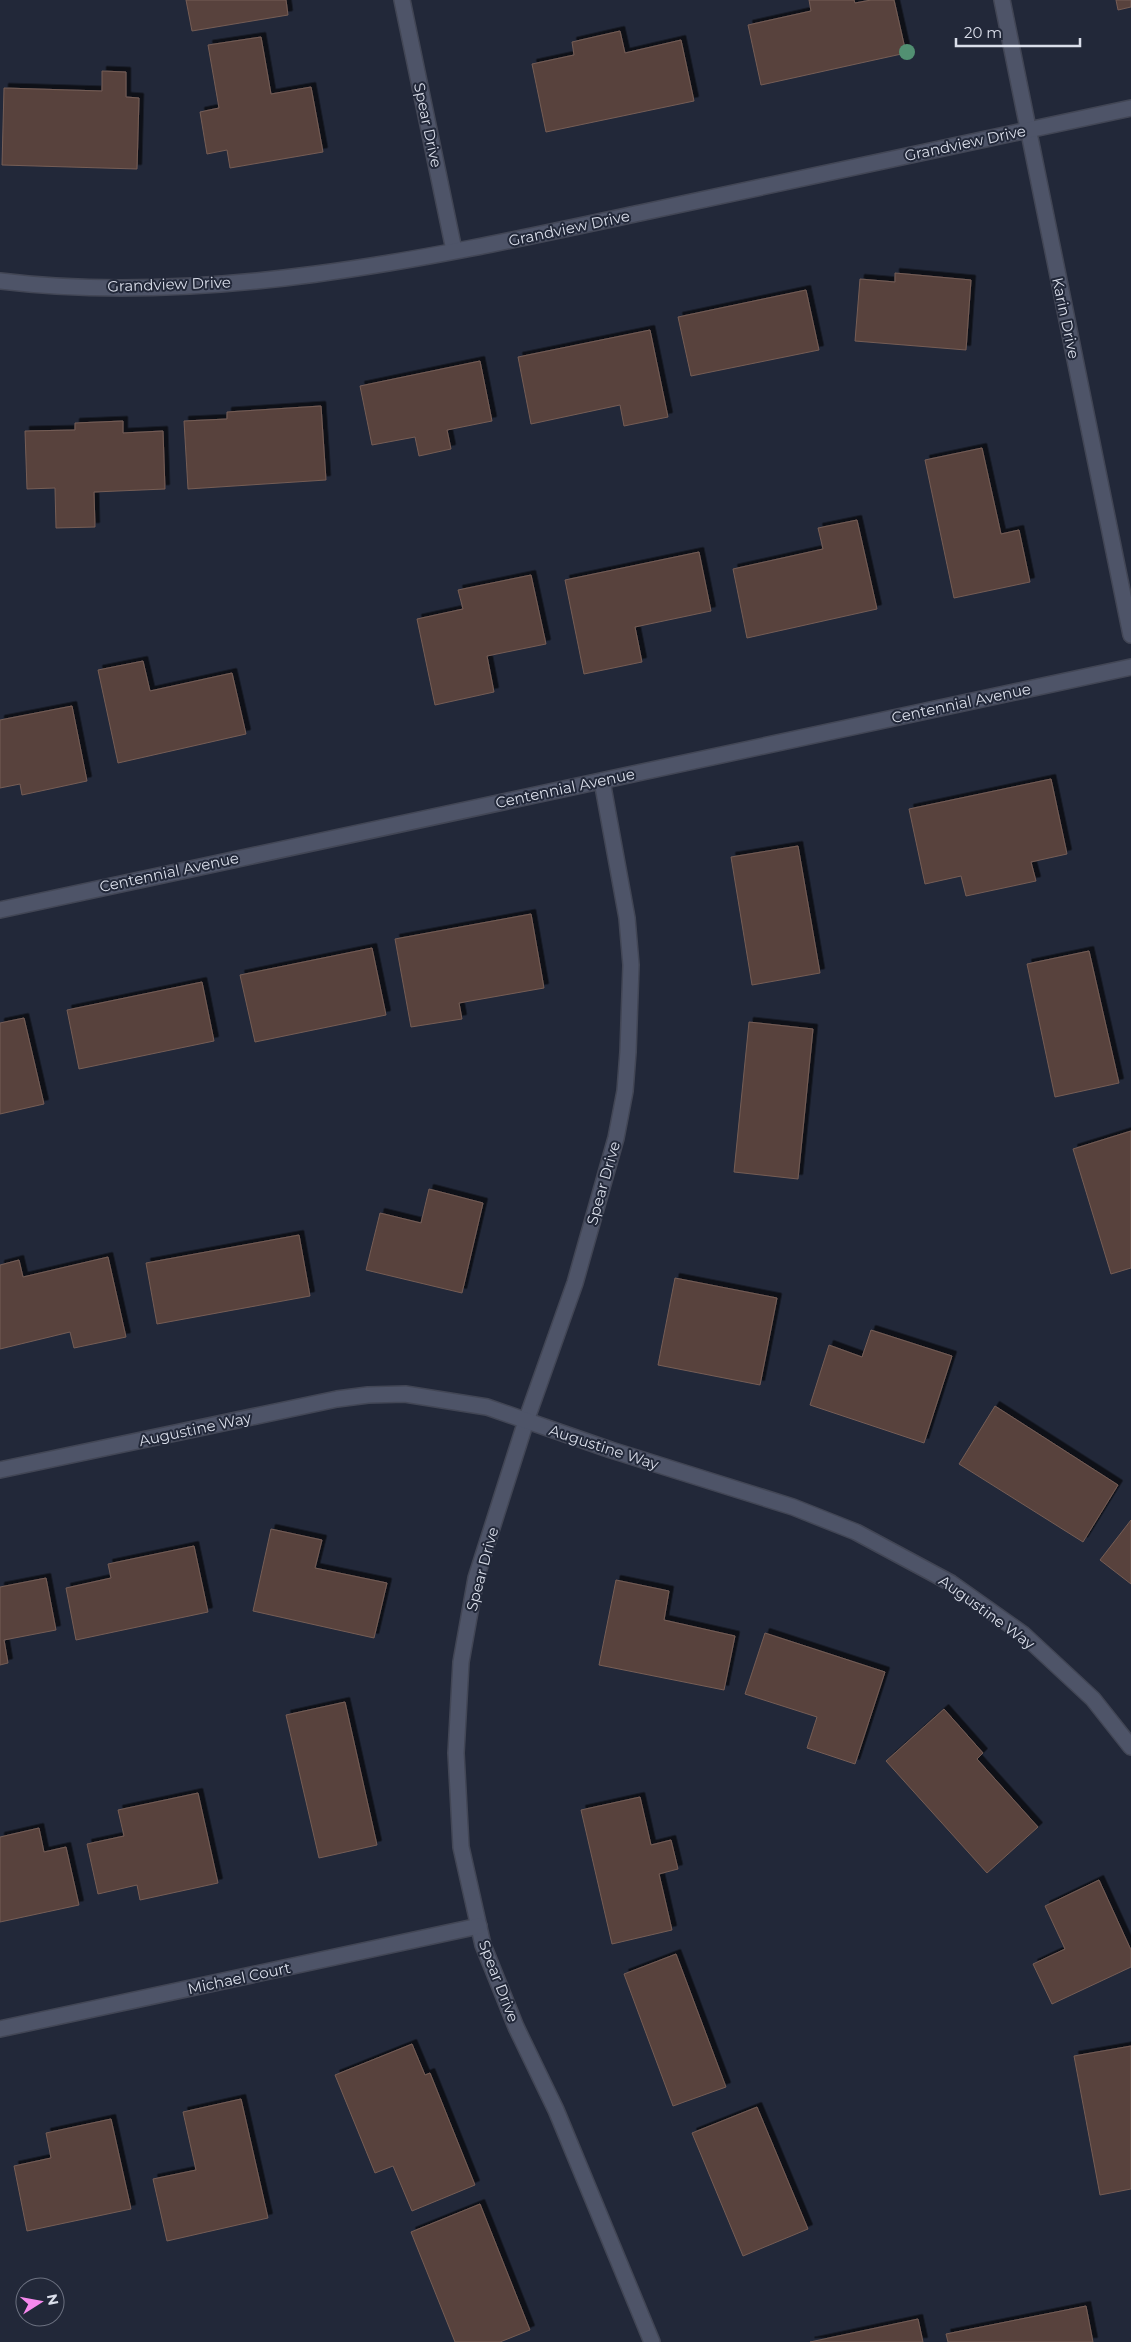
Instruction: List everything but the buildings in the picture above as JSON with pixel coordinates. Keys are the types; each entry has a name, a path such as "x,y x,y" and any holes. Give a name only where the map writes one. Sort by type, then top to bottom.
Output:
{"street":[{"name":"Spear Drive","path":"402,0 454,250"},
{"name":"Karin Drive","path":"1002,0 1131,636"},
{"name":"Grandview Drive","path":"0,281 50,287 196,286 308,276 513,240 1131,108"},
{"name":"Centennial Avenue","path":"0,910 1131,667"},
{"name":"Spear Drive","path":"602,781 627,918 631,965 625,1091 616,1138 575,1283 526,1421 476,1578 461,1662 456,1753 461,1847 478,1926 484,1945 516,2027 556,2110 652,2342"},
{"name":"Augustine Way","path":"0,1470 337,1399 368,1395 405,1394 478,1406 793,1507 864,1536 951,1583 1023,1634 1093,1699 1131,1747"},
{"name":"Michael Court","path":"0,2030 478,1926"}]}
